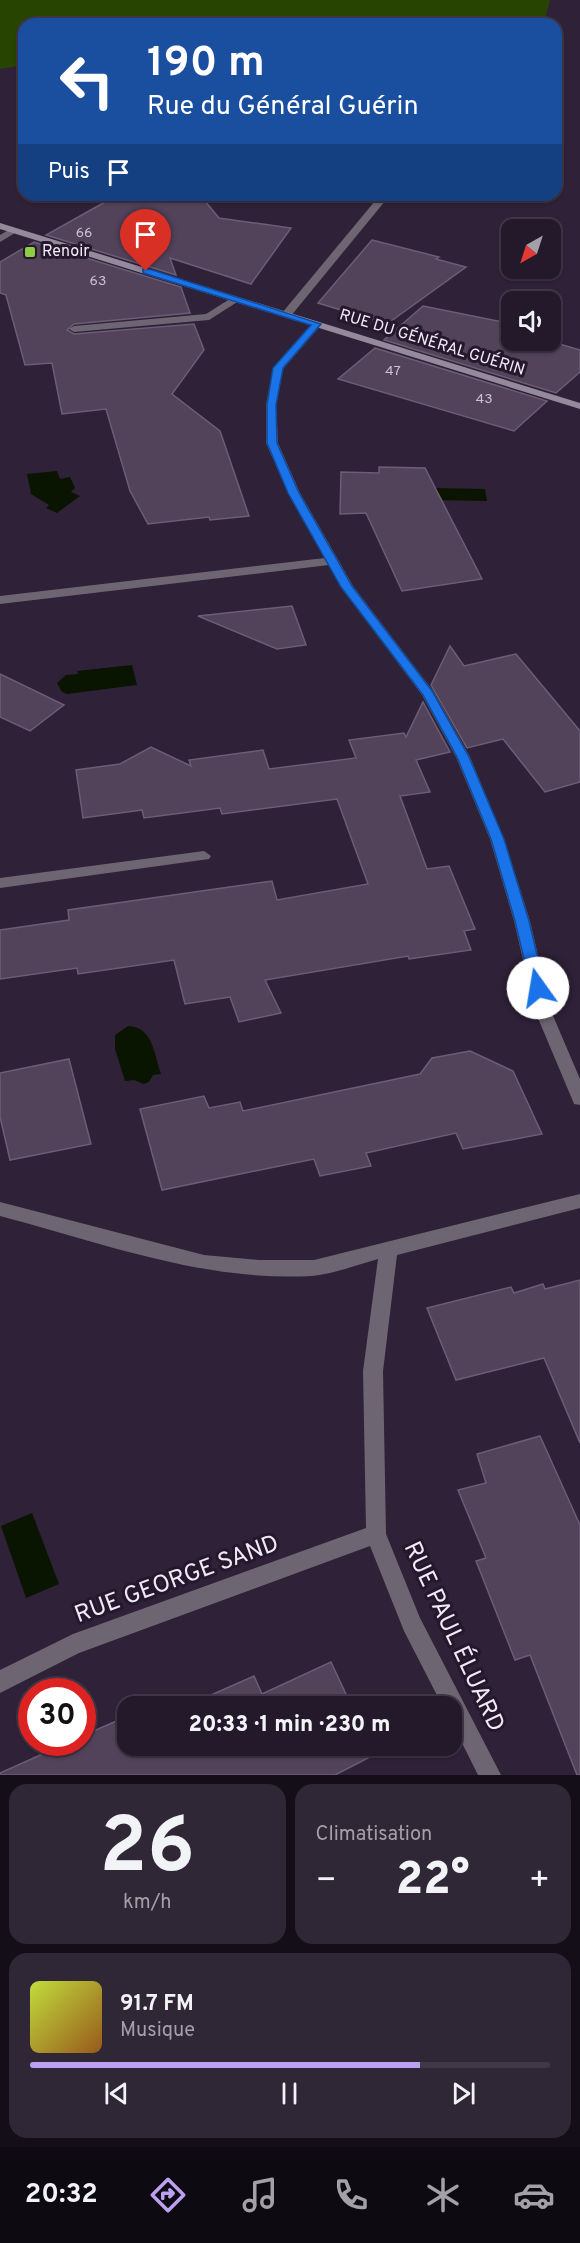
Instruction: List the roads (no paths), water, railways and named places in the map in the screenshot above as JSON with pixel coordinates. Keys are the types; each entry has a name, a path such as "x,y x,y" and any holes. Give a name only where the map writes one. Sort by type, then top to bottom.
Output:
{"main road":[{"name":"RUE DU GÉNÉRAL GUÉRIN","path":"0,226 580,406"}],"street":[{"path":"286,315 380,201"},
{"path":"0,239 15,230"},
{"path":"74,329 209,317 237,299"},
{"path":"316,324 278,368 272,405 272,443 294,493 346,587 428,694 463,757 497,839 522,921 543,1011 580,1099"},
{"path":"0,600 333,561"},
{"path":"0,883 204,856"},
{"path":"0,1209 204,1263 259,1268 314,1268 580,1201"},
{"name":"RUE PAUL ÉLUARD","path":"388,1251 373,1371 376,1534 412,1624 490,1775"},
{"name":"RUE GEORGE SAND","path":"0,1682 73,1645 376,1534"}],"place":[{"name":"Renoir","path":"30,252"}]}
